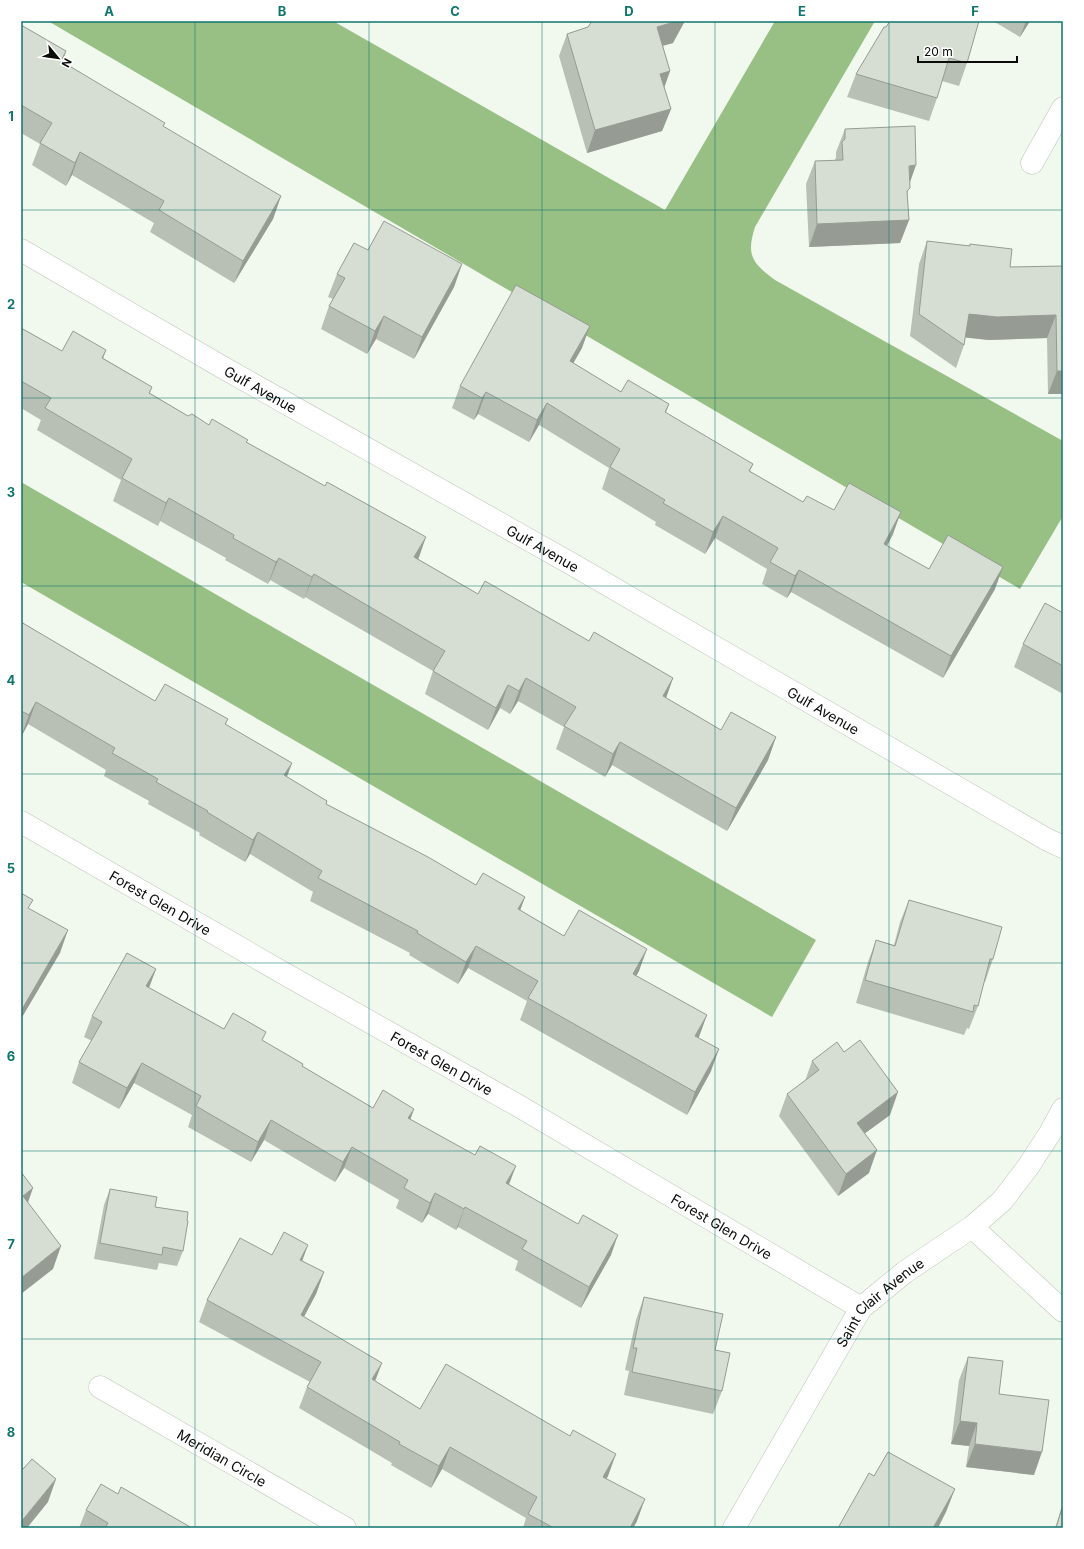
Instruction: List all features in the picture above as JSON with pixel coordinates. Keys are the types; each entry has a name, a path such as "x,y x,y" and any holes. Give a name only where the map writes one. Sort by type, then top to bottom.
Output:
{"street":[{"path":"1032,163 1063,108"},
{"name":"Gulf Avenue","path":"21,250 222,367 570,563 1046,839 1063,847"},
{"name":"Forest Glen Drive","path":"21,822 284,974 517,1105 861,1308"},
{"name":"Saint Clair Avenue","path":"734,1528 861,1308 905,1272 972,1227 1002,1201 1020,1179 1050,1133 1063,1109"},
{"path":"972,1227 1063,1311"},
{"name":"Meridian Circle","path":"100,1387 345,1528"}],"shaded area":[{"path":"48,21 333,21 665,210 775,21 875,21 755,227 751,245 753,258 767,274 775,280 1063,441 1063,516 1020,589"},
{"path":"21,482 816,940 772,1017 21,582"}],"building":[{"path":"592,21 678,21 657,27 670,71 660,74 671,109 595,130 567,34 588,27"},
{"path":"890,21 979,21 967,63 949,58 937,98 856,74 884,27 886,27"},
{"path":"21,25 66,51 61,61 165,123 163,126 281,196 243,261 159,210 164,201 80,152 75,163 40,143 52,123 21,105"},
{"path":"915,126 916,165 909,166 910,188 907,191 909,220 817,224 815,161 843,160 842,142 845,139 845,129"},
{"path":"384,221 462,264 422,337 384,316 375,331 329,306 345,278 337,274 354,243 368,250"},
{"path":"927,241 1012,249 1010,267 1063,266 1063,371 1057,371 1056,315 997,317 969,314 964,345 919,314"},
{"path":"516,285 590,326 570,361 621,392 628,380 669,404 665,412 753,464 749,471 803,502 807,496 834,510 849,483 901,512 884,544 929,569 948,535 1003,567 951,656 799,570 795,576 770,562 778,548 723,516 713,532 663,503 665,500 610,467 620,449 547,403 537,420 486,392 482,398 460,386"},
{"path":"21,328 62,351 73,331 106,350 102,358 152,387 149,393 188,416 192,414 209,425 212,419 248,440 246,442 325,486 327,482 426,537 414,557 478,594 485,581 589,641 594,632 673,678 663,696 721,730 731,712 776,737 736,808 620,742 613,754 564,726 576,707 526,678 519,691 508,685 496,708 433,671 445,651 314,574 312,577 279,558 276,562 233,538 234,535 169,498 166,503 122,478 132,459 45,408 51,398 21,381"},
{"path":"1045,603 1063,613 1063,666 1023,644"},
{"path":"21,622 155,701 165,684 228,719 225,724 292,763 284,775 327,801 326,804 428,857 476,885 483,873 525,897 518,909 564,936 579,910 647,949 633,974 707,1015 695,1036 719,1049 695,1092 528,998 538,981 476,946 466,962 417,933 418,931 318,878 322,871 258,832 253,840 207,812 208,811 156,782 158,779 112,753 115,748 36,702 29,715 21,711"},
{"path":"21,893 33,900 28,908 68,930 21,1011"},
{"path":"909,900 1002,927 993,959 990,959 978,1006 974,1005 973,1012 865,980 876,940 895,946"},
{"path":"127,953 156,969 146,986 224,1029 233,1013 266,1032 262,1040 303,1064 302,1066 373,1108 383,1090 414,1109 408,1118 475,1155 480,1146 516,1166 506,1183 578,1224 583,1215 618,1235 589,1287 522,1249 527,1241 465,1207 464,1209 435,1193 430,1203 404,1188 408,1180 352,1147 343,1162 271,1120 258,1142 196,1106 201,1096 142,1063 127,1088 79,1062 102,1022 92,1016"},
{"path":"860,1040 898,1092 857,1123 877,1150 846,1174 787,1094 819,1070 812,1061 837,1042 844,1052"},
{"path":"21,1172 33,1188 23,1196 61,1246 21,1278"},
{"path":"110,1189 157,1197 155,1207 188,1212 183,1251 163,1247 162,1255 100,1243"},
{"path":"284,1232 308,1245 300,1260 324,1272 301,1315 382,1363 372,1379 420,1409 446,1364 570,1436 573,1430 616,1454 603,1477 645,1499 630,1528 554,1528 528,1514 537,1497 450,1447 439,1466 399,1444 400,1442 307,1387 321,1362 207,1300 240,1238 272,1255"},
{"path":"644,1297 723,1314 715,1350 730,1353 722,1391 632,1372 637,1348 633,1348"},
{"path":"968,1357 1003,1361 999,1394 1049,1400 1042,1452 975,1444 977,1423 960,1421"},
{"path":"888,1452 955,1489 933,1528 838,1528 869,1473 874,1476"},
{"path":"32,1459 56,1479 21,1522 21,1468 23,1469"},
{"path":"101,1484 118,1494 121,1487 192,1528 105,1528 108,1523 86,1510"},
{"path":"1063,1505 1063,1528 1056,1528"}]}
